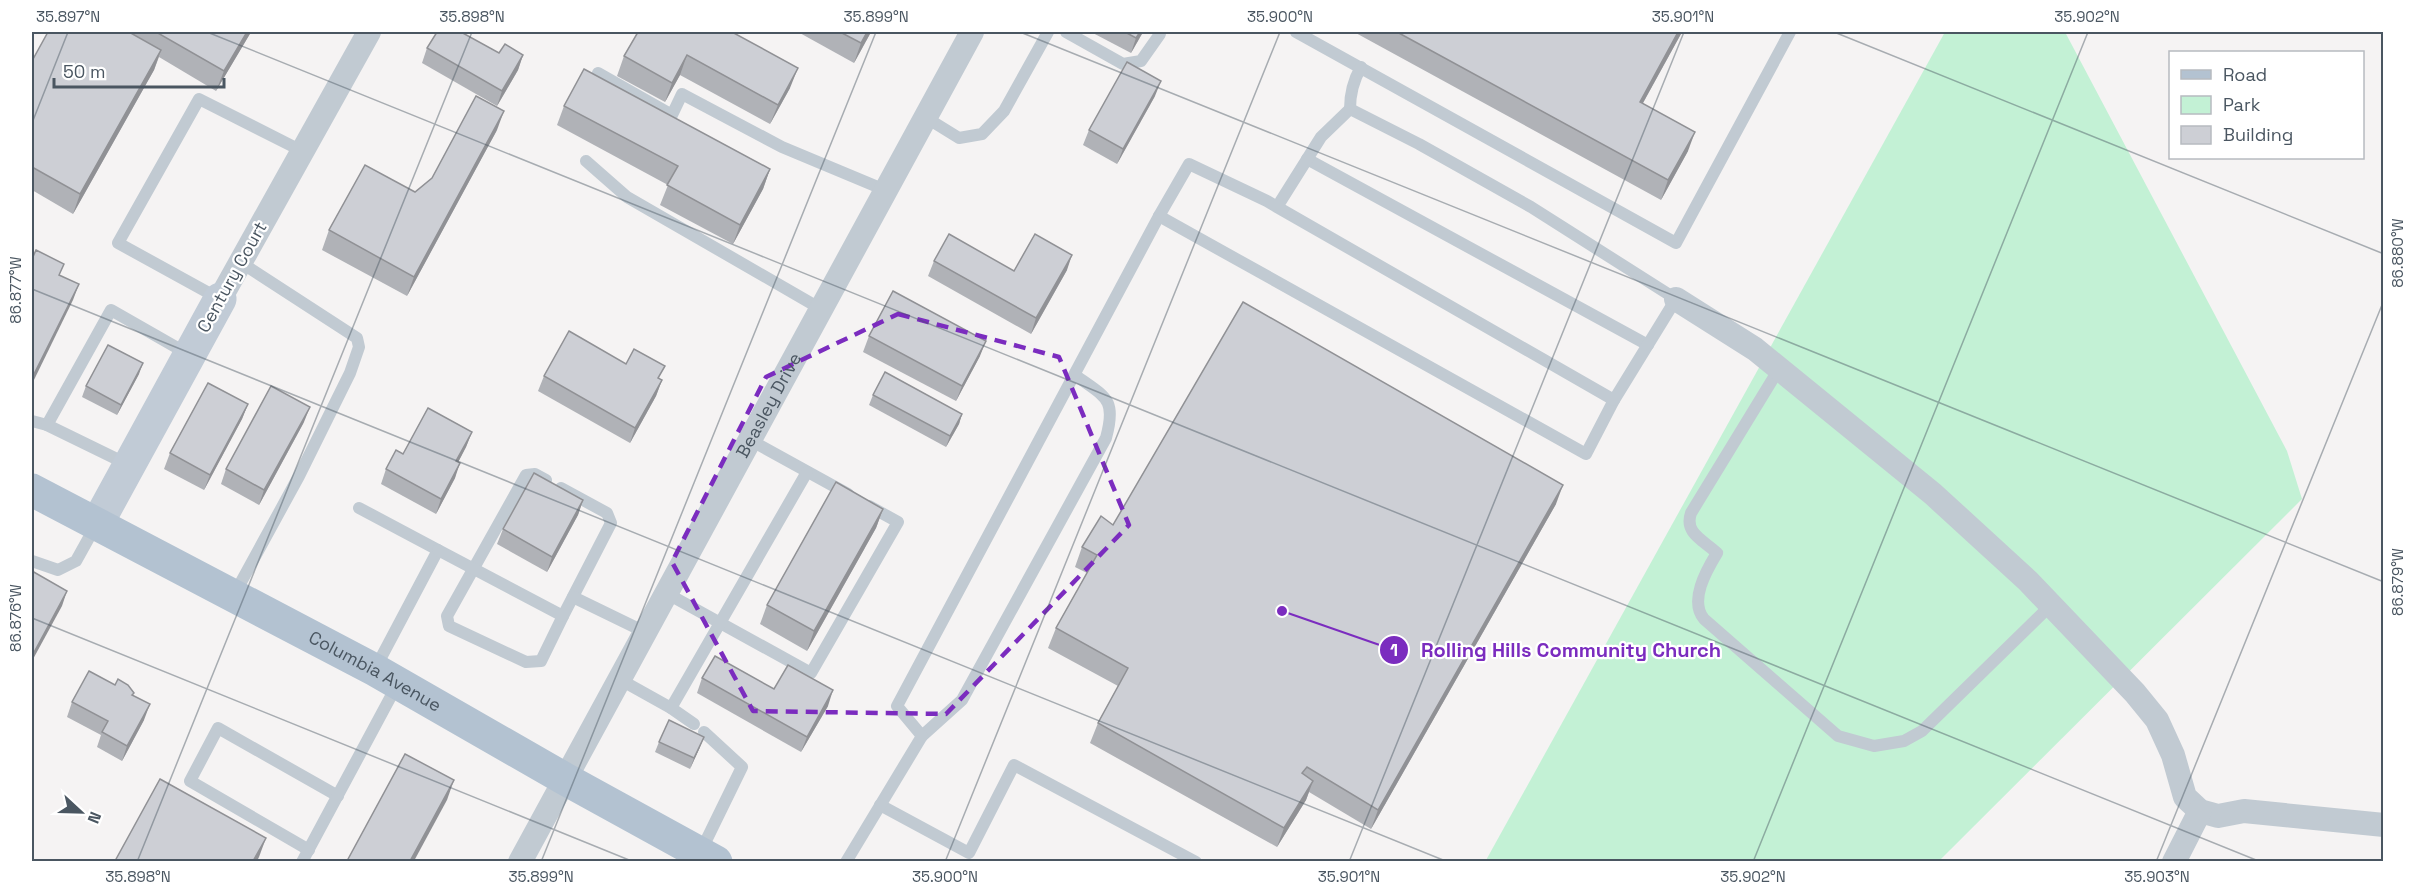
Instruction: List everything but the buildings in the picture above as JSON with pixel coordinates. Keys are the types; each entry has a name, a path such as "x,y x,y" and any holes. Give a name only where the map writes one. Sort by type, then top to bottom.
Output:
{"main road":[{"name":"Century Court","path":"97,524 220,299"},
{"name":"Columbia Avenue","path":"32,490 386,677 708,857"}],"street":[{"name":"Century Court","path":"220,299 369,32"},
{"name":"Beasley Drive","path":"520,861 925,117 967,33"},
{"path":"1676,299 1755,349 1934,494 2051,605 2135,693 2157,720 2173,755 2185,797 2200,811 2218,816 2244,811 2384,825"},
{"path":"2174,861 2200,811"}],"lane":[{"path":"925,117 959,138 982,134 1004,111 1048,32"},
{"path":"1066,32 1123,64 1141,61 1160,34"},
{"path":"1296,32 1676,243 1790,32"},
{"path":"1277,207 1321,136 1350,109 1354,80 1361,67"},
{"path":"598,73 672,114 682,94 782,147 885,190"},
{"path":"220,299 118,243 199,99 302,151"},
{"path":"1159,216 1587,454 1614,400 1676,299 1531,207 1419,144 1350,109"},
{"path":"1307,159 1648,345"},
{"path":"586,161 627,197 821,309"},
{"path":"922,736 897,706 1159,216 1190,164 1277,207 1614,400"},
{"path":"233,597 299,476 350,373 358,347 357,338 240,262"},
{"path":"46,425 111,310 189,355"},
{"path":"1779,369 1691,513 1688,522 1689,529 1717,553 1707,569 1697,603 1698,612 1811,713 1838,736 1859,744 1874,746 1904,741 1922,731 2051,605"},
{"path":"846,861 922,736 962,700 1106,438 1112,417 1107,399 1075,375"},
{"path":"32,422 46,425 130,465"},
{"path":"666,593 811,673 898,522 750,440"},
{"path":"671,708 807,472"},
{"path":"535,474 607,513 611,523 573,597 541,661 526,662 449,626 447,616 526,475 535,474"},
{"path":"359,508 562,616"},
{"path":"32,561 58,570 76,561 97,524"},
{"path":"302,861 338,796 438,550"},
{"path":"573,597 645,632"},
{"path":"620,679 671,708 699,728 742,767 708,857"},
{"path":"309,850 190,781 218,728 338,796"},
{"path":"880,805 969,853 1014,765 1196,861"}],"highlighted area":[{"path":"898,314 1059,357 1129,525 946,714 753,711 672,562 766,377"}],"green space":[{"path":"1945,32 2065,32 2287,451 2302,499 1939,861 1485,862"}],"place":[{"name":"Rolling Hills Community Church","path":"1282,611"}]}
